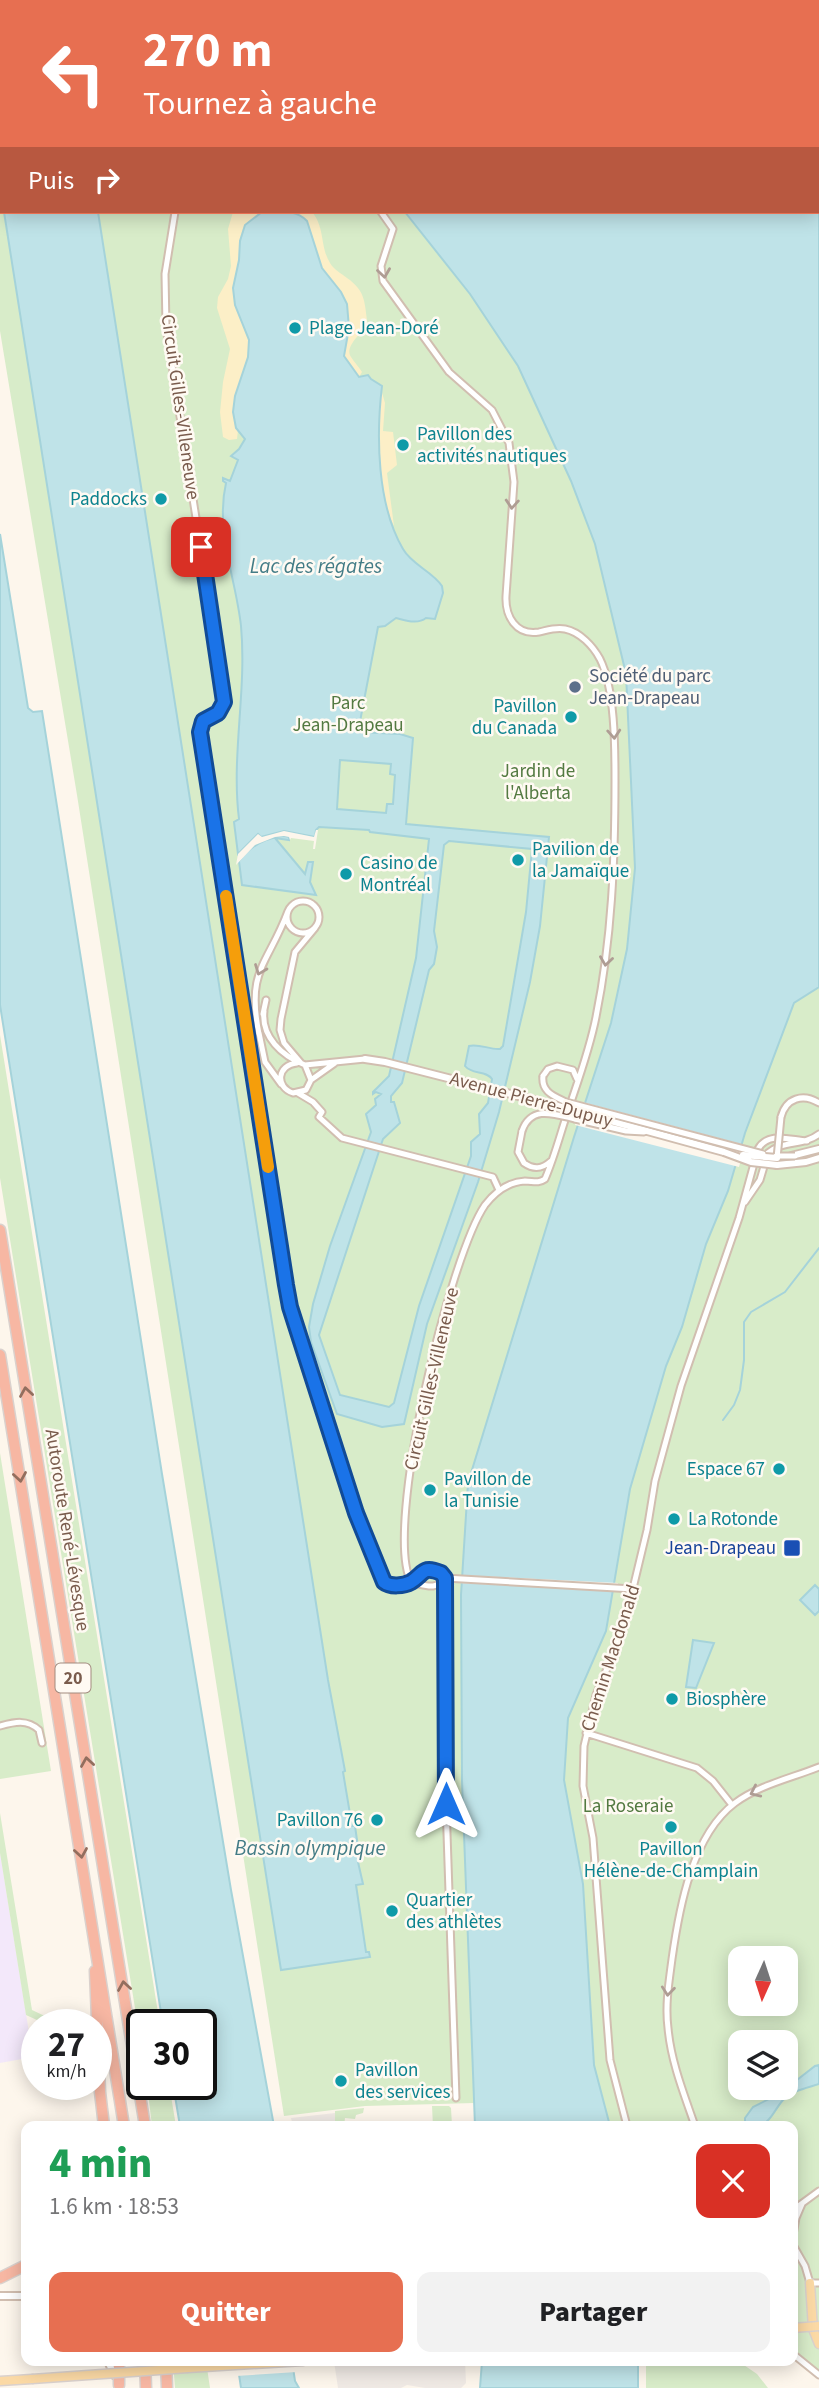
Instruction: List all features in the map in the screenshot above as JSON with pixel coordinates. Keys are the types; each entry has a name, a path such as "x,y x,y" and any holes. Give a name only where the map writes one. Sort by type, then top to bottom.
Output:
{"highway":[{"name":"Autoroute René-Lévesque","path":"0,1230 144,2121"},
{"name":"Autoroute René-Lévesque","path":"0,1355 123,2121"},
{"path":"94,1935 96,2009"},
{"path":"97,2121 99,2100"},
{"path":"101,2100 103,2121"},
{"path":"0,2278 21,2268"},
{"path":"119,2366 119,2387"},
{"path":"145,2366 146,2388"},
{"path":"166,2366 167,2388"}],"main road":[{"path":"814,2283 812,2325 819,2344"},
{"path":"798,2328 819,2326"},
{"path":"0,2381 227,2366"}],"street":[{"name":"Circuit Gilles-Villeneuve","path":"175,214 165,274 166,327 224,696 221,710 203,721 200,732 290,1307 369,1548 387,1585 411,1582 405,1558 405,1522 417,1425 455,1279 484,1207 499,1190"},
{"path":"313,1102 301,1064 284,1042 280,1030 295,952 315,928 319,914 312,904 299,902 288,911 262,963 255,986 254,1008 265,1062 281,1084 288,1092 298,1093 313,1102 322,1112 319,1117 337,1135 493,1177 499,1190 515,1182 542,1181 592,1036 603,979 615,876 615,758 606,675 596,652 574,632 558,628 527,631 516,626 510,619 505,605 514,482 509,443 492,410 449,372 383,281 381,266 393,229 382,214"},
{"path":"288,911 287,921 296,931 306,933 315,928"},
{"path":"259,1034 266,1000"},
{"path":"264,1011 263,1024 268,1035 284,1054 301,1064"},
{"name":"Avenue Pierre-Dupuy","path":"301,1064 365,1059 385,1062 724,1152 751,1162 777,1160"},
{"path":"298,1093 338,1061"},
{"path":"281,1084 280,1079 286,1065 301,1064"},
{"path":"577,1083 576,1074 568,1068 552,1067 547,1069 542,1084 546,1091 566,1102 777,1160 806,1162 819,1158"},
{"path":"777,1160 781,1117 786,1106 794,1099 809,1098 819,1103"},
{"path":"551,1161 540,1168 529,1167 518,1152 522,1131 534,1114 546,1113 626,1131 651,1133"},
{"name":"Chemin Macdonald","path":"743,1205 760,1180 768,1153 775,1147 807,1141 819,1135"},
{"name":"Chemin Macdonald","path":"626,2121 610,2060 593,1838 583,1786 586,1733 596,1695 621,1638 647,1530 655,1481 681,1386 743,1205 758,1149 762,1143 774,1138 807,1141"},
{"path":"777,1160 819,1149"},
{"path":"448,1578 435,1587 411,1582 418,1574 429,1570 448,1578 633,1589"},
{"path":"448,1578 446,1804 456,2098"},
{"path":"0,1726 17,1722 30,1724 39,1730 42,1743"},
{"path":"586,1733 697,1768 713,1781 732,1805"},
{"path":"693,2121 672,2057 667,2017 668,1985 678,1915 688,1878 707,1837 732,1805 762,1788 819,1767"},
{"path":"798,2207 819,2191"},
{"path":"798,2213 802,2204"},
{"path":"798,2254 814,2283"},
{"path":"0,2296 21,2295"},
{"path":"798,2358 819,2375"},
{"path":"110,2366 119,2387"}],"shaded area":[{"path":"0,1853 25,2009 21,2009 21,2059 0,2063"},
{"path":"335,2113 335,2121 292,2121 291,2118"},
{"path":"335,2366 465,2366 466,2383 461,2388 407,2385 401,2388 338,2388"}],"green space":[{"name":"Parc Jean-Drapeau","path":"0,214 407,214 470,294 518,366 571,481 595,544 626,674 635,868 627,949 611,1023 468,1484 461,1595 474,2103 365,2106 284,2116 77,795 0,331"},
{"name":"La Roseraie","path":"819,987 819,2370 798,2354 798,2121 609,2121 594,2065 583,1884 564,1780 568,1718 606,1631 630,1489 706,1244 728,1191 745,1133 794,1003"},
{"path":"0,1035 157,2009 135,2009 0,1178"},
{"path":"0,1453 51,1771 0,1779"},
{"path":"0,1813 32,2009 25,2009 0,1853"},
{"path":"149,2100 172,2100 175,2121 151,2121"},
{"path":"432,2106 451,2108 452,2121 433,2121"},
{"path":"364,2108 363,2113 356,2115 355,2119 345,2118 345,2121 335,2121 335,2111"},
{"path":"173,2366 207,2366 210,2388 175,2388"},
{"path":"646,2366 745,2366 757,2374 768,2388 646,2388"}],"sand":[{"name":"Plage Jean-Doré","path":"232,214 313,214 319,224 330,263 361,293 368,326 354,340 349,353 362,372 359,377 238,430 237,439 229,440 223,437 220,412 230,349 217,308 218,297 228,279 231,266 228,229"},
{"path":"381,389 385,403 383,431 393,432 397,465 387,473 394,526 388,512 381,478"}],"water":[{"name":"Bassin olympique","path":"4,214 98,214 328,1680 352,1826 355,1826 363,1884 356,1885 366,1952 369,1952 370,1957 281,1970"},
{"name":"Lac des régates","path":"259,214 297,214 307,221 322,268 347,304 349,328 344,356 359,377 368,375 382,386 380,470 394,531 407,555 442,586 443,593 435,619 426,618 415,622 396,618 385,626 378,627 358,732 400,734 413,738 406,824 549,837 540,926 530,982 499,1112 478,1182 427,1324 404,1424 382,1427 337,1414 311,1342 309,1327 330,1246 371,1132 366,1114 376,1105 375,1099 381,1094 373,1092 389,1076 416,958 429,839 369,830 319,827 315,837 284,831 261,837 258,834 238,854 234,822 239,819 237,771 242,650 241,626 223,519 226,483 223,478 230,481 238,460 231,456 245,439 236,428 233,412 235,396 248,357 249,340 235,305 233,288 245,225","holes":["340,760 391,764 390,774 395,775 393,804 387,804 386,813 337,809","449,841 532,849 526,912 503,1046 500,1049 469,1046 465,1066 492,1079 488,1103 479,1114 480,1134 471,1142 471,1156 419,1306 394,1403 389,1407 340,1395 319,1335 383,1139 400,1123 391,1096 402,1083 429,970 434,964 437,947 434,931 444,845"]},
{"path":"407,214 819,214 819,987 794,1003 745,1133 728,1191 706,1244 630,1489 606,1631 568,1718 564,1780 583,1884 594,2065 609,2121 475,2121 462,1781 461,1595 468,1483 611,1023 627,949 635,868 626,674 595,544 571,481 518,366 470,294"},
{"path":"0,534 28,708 33,712 42,711 162,1474 231,1890 273,2121 179,2121 176,2100 217,2100 217,2009 160,2009 0,1005"},
{"path":"284,836 289,837 289,840 275,838 305,874 308,862 313,862 310,882 316,895 242,885 239,861 243,856 258,844 270,839"},
{"path":"815,1585 819,1589 819,1611 815,1615 800,1600"},
{"path":"693,1640 714,1643 696,1688 686,1687"},
{"path":"819,2065 819,2084 798,2091 798,2079"},
{"path":"767,2100 783,2100 767,2121 745,2121 753,2107"},
{"path":"238,2366 293,2366 299,2388 241,2388"},
{"path":"482,2366 638,2366 638,2388 480,2388"}],"pier":[{"path":"316,830 315,849 314,841 275,837 255,845 236,865 238,854 258,834 262,837 284,831 314,837"},
{"path":"582,1102 745,1145 739,1167 575,1125"},
{"path":"459,1575 618,1583 616,1591 459,1583"},
{"path":"235,2366 296,2366 297,2372 236,2376"}],"waterway":[{"path":"723,1420 734,1405 740,1390 744,1360 744,1322 751,1312 785,1292 819,1248"}],"slow traffic":[{"path":"226,896 268,1167"}],"place":[{"name":"Plage Jean-Doré","path":"295,328"},
{"name":"Pavillon des activités nautiques","path":"403,445"},
{"name":"Paddocks","path":"161,499"},
{"name":"Société du parc Jean-Drapeau","path":"575,687"},
{"name":"Pavillon du Canada","path":"571,717"},
{"name":"Pavilion de la Jamaïque","path":"518,860"},
{"name":"Casino de Montréal","path":"346,874"},
{"name":"Espace 67","path":"779,1469"},
{"name":"Pavillon de la Tunisie","path":"430,1490"},
{"name":"La Rotonde","path":"674,1519"},
{"name":"Jean-Drapeau","path":"792,1548"},
{"name":"Biosphère","path":"672,1699"},
{"name":"Pavillon 76","path":"377,1820"},
{"name":"Pavillon Hélène-de-Champlain","path":"671,1827"},
{"name":"Quartier des athlètes","path":"392,1911"},
{"name":"Pavillon des services","path":"341,2081"}],"route":[{"path":"201,547 224,702 218,713 203,721 200,732 290,1307 356,1513 384,1582 392,1586 411,1582 424,1570 437,1571 445,1578 446,1804"}],"park label":[{"name":"Jardin de l'Alberta","path":"538,782"}]}
